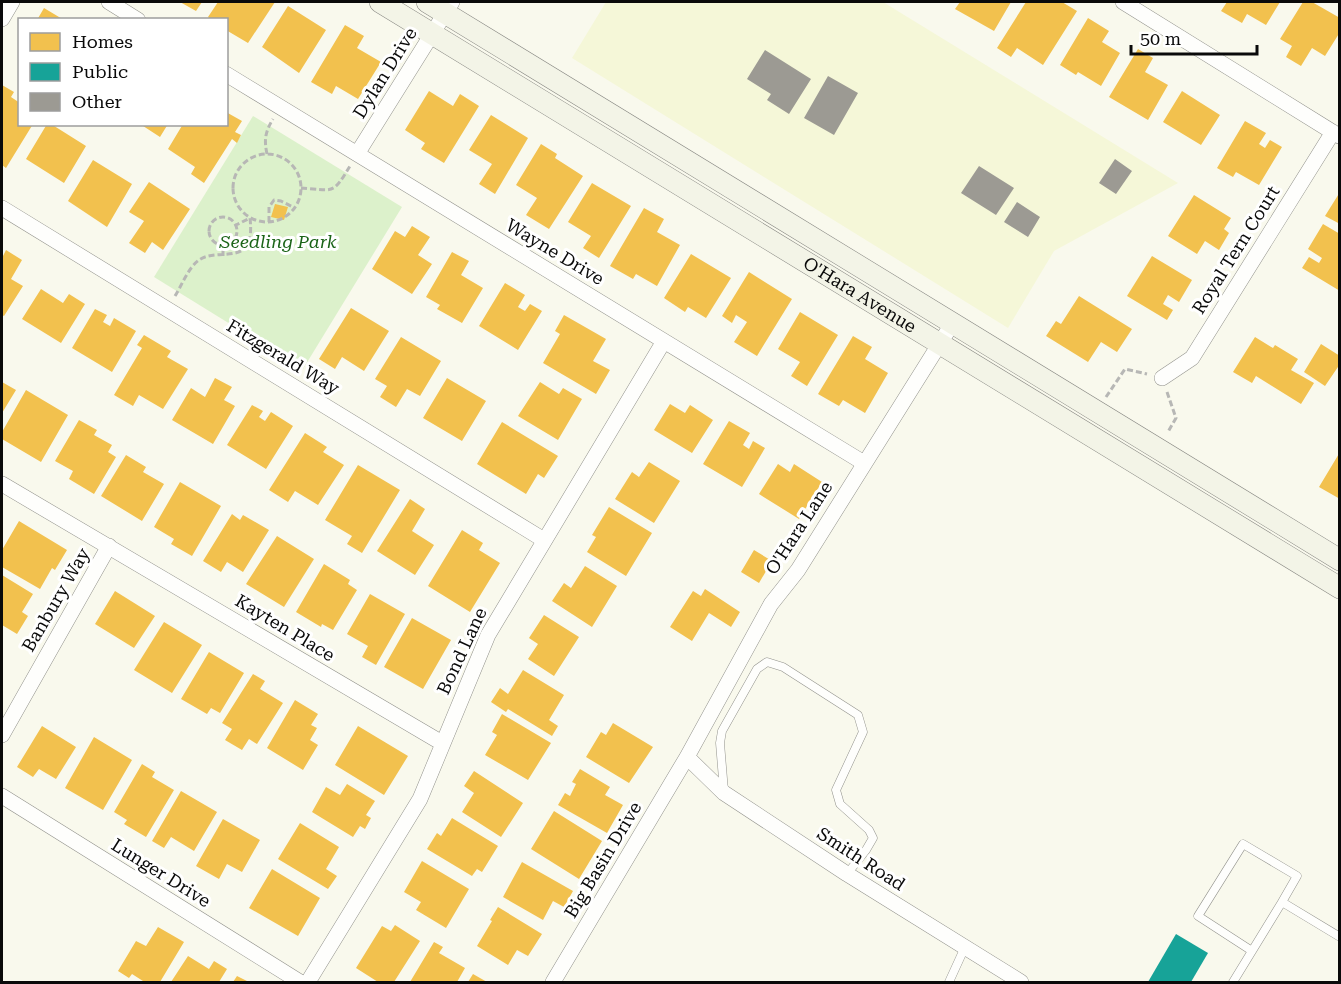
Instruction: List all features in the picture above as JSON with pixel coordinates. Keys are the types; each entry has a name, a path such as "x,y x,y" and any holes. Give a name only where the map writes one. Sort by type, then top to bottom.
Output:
{"street":[{"path":"2,19 12,2"},
{"path":"109,2 135,18"},
{"name":"O'Hara Avenue","path":"380,2 1340,588"},
{"path":"1123,2 1336,134"},
{"name":"O'Hara Avenue","path":"442,5 951,324 1340,560"},
{"name":"Dylan Drive","path":"357,154 432,33 442,5"},
{"name":"Wayne Drive","path":"228,75 864,463"},
{"name":"Royal Tern Court","path":"1162,378 1192,358 1336,134"},
{"name":"Fitzgerald Way","path":"2,208 544,540"},
{"name":"O'Hara Lane","path":"687,757 771,604 798,570 951,324"},
{"name":"Bond Lane","path":"308,982 420,799 488,635 664,341"},
{"name":"Kayten Place","path":"2,484 442,743"},
{"name":"Banbury Way","path":"2,735 109,546"},
{"name":"Smith Road","path":"687,757 724,793 847,874 1021,982"},
{"name":"Big Basin Drive","path":"553,982 687,757"},
{"name":"Lunger Drive","path":"2,796 300,982"}],"lane":[{"path":"724,793 720,743 722,731 757,669 767,662 783,667 858,716 863,732 836,790 840,804 868,830 873,838 847,874"},
{"path":"1233,982 1252,951 1282,902 1297,876 1243,844 1198,916 1252,951"},
{"path":"1282,902 1340,937"},
{"path":"949,982 965,947"}],"path":[{"path":"267,154 265,134 281,107"},
{"path":"267,154 284,159 291,164 300,179 301,188 295,208 284,218 269,222 250,218 238,205 233,188 234,179 243,164 250,159 267,154"},
{"path":"301,188 328,191 336,187 357,154"},
{"path":"269,222 269,207 274,200 295,208"},
{"path":"223,217 230,219 236,225 235,237 230,243 223,245 211,238 209,231 216,219 223,217"},
{"path":"236,225 250,218"},
{"path":"167,310 199,260 213,255 223,256 240,252 247,244 251,228 250,218"},
{"path":"223,245 223,256"},
{"path":"1097,411 1125,369 1162,378 1176,418 1158,448"}],"green space":[{"path":"606,2 883,2 1178,183 1054,251 1008,328 572,58"},
{"name":"Seedling Park","path":"253,116 402,207 303,369 154,277"}],"building: Homes":[{"path":"180,2 202,2 196,11"},
{"path":"218,2 275,2 248,43 228,31 228,18 208,17"},
{"path":"960,2 1011,2 994,31 955,9"},
{"path":"1026,2 1062,2 1077,11 1043,65 1017,48 1011,57 997,48"},
{"path":"1227,2 1280,2 1266,25 1247,14 1242,23 1221,11"},
{"path":"1303,2 1312,2 1340,18 1340,32 1325,56 1312,48 1301,66 1286,57 1292,46 1280,39"},
{"path":"288,6 326,30 299,73 262,47"},
{"path":"44,8 61,18 38,18"},
{"path":"1088,18 1109,31 1102,42 1120,53 1101,86 1078,72 1076,75 1060,65"},
{"path":"345,25 364,36 357,48 381,62 358,99 336,86 332,94 311,82"},
{"path":"1138,49 1153,58 1145,72 1168,85 1148,120 1109,97"},
{"path":"2,85 14,92 11,97 18,102 18,126 32,126 6,168 2,165"},
{"path":"429,91 453,106 460,94 479,106 444,163 421,149 425,143 405,130"},
{"path":"1182,91 1220,115 1201,145 1163,122"},
{"path":"228,113 242,121 235,132 241,135 237,143 232,139 204,183 191,174 195,167 168,149 182,126 228,126"},
{"path":"491,115 528,138 495,194 479,184 492,164 469,150"},
{"path":"1245,121 1266,133 1259,144 1265,148 1270,140 1282,147 1259,185 1236,172 1233,177 1217,168"},
{"path":"46,126 54,126 86,146 64,183 26,159"},
{"path":"143,126 167,126 160,137"},
{"path":"541,144 557,154 555,158 583,176 549,229 526,215 537,198 516,185"},
{"path":"93,160 132,184 107,227 68,201"},
{"path":"149,182 190,209 163,250 152,242 145,253 129,243 144,221 129,212"},
{"path":"592,183 631,206 599,258 583,248 591,236 568,222"},
{"path":"1340,192 1340,224 1325,216"},
{"path":"1194,195 1231,218 1224,229 1229,233 1219,250 1205,241 1197,254 1168,236"},
{"path":"275,204 288,207 284,220 271,217"},
{"path":"644,208 664,219 657,232 680,245 657,286 636,274 633,279 610,266"},
{"path":"1323,224 1340,234 1340,291 1302,268 1309,257 1319,263 1322,258 1308,249"},
{"path":"412,226 430,237 418,255 432,264 412,294 372,269 395,231 405,237"},
{"path":"6,250 22,260 11,279 23,286 4,316 2,315 2,258"},
{"path":"452,252 469,261 461,275 483,288 462,323 437,309 440,305 426,297"},
{"path":"691,254 731,278 706,318 688,307 685,312 664,298"},
{"path":"1152,256 1192,280 1179,302 1168,295 1163,304 1173,310 1167,320 1127,296"},
{"path":"749,272 792,299 757,356 734,342 747,322 736,315 732,323 722,316"},
{"path":"505,283 525,295 518,307 525,311 530,304 542,311 518,350 479,326"},
{"path":"41,289 63,303 69,294 85,304 61,343 22,319"},
{"path":"1079,296 1132,329 1117,352 1101,342 1088,362 1046,336 1056,321 1061,324"},
{"path":"351,308 389,331 364,371 342,357 335,369 319,359"},
{"path":"95,309 107,315 103,322 110,326 114,318 136,331 112,372 72,348"},
{"path":"800,312 838,335 807,386 791,376 800,362 778,349"},
{"path":"564,315 606,339 593,361 610,370 596,394 543,363 560,334 555,331"},
{"path":"144,335 171,351 167,357 188,369 163,409 139,395 133,406 114,395 142,348 137,345"},
{"path":"853,336 872,347 865,359 888,373 865,413 843,400 839,406 818,394"},
{"path":"401,337 441,361 420,396 407,389 396,407 380,397 387,386 375,379"},
{"path":"1255,337 1273,348 1275,345 1298,359 1291,370 1314,383 1301,404 1256,376 1252,383 1233,372"},
{"path":"1321,344 1340,356 1340,364 1325,386 1304,372"},
{"path":"215,378 232,387 224,400 235,406 213,444 172,420 191,388 205,397"},
{"path":"447,378 486,401 462,441 423,418"},
{"path":"2,382 16,390 2,413"},
{"path":"540,382 559,394 563,388 582,399 558,440 518,416"},
{"path":"26,390 68,415 41,462 2,439 2,432"},
{"path":"670,404 685,413 690,405 713,420 692,453 654,430"},
{"path":"252,405 263,411 259,417 265,421 271,412 293,426 266,469 227,445"},
{"path":"79,420 97,430 94,435 112,445 108,452 116,457 94,494 69,479 73,471 55,461"},
{"path":"729,421 750,433 743,445 749,449 753,441 765,448 742,487 703,464"},
{"path":"502,422 558,456 544,478 538,474 526,494 477,464"},
{"path":"305,433 327,447 323,452 344,465 318,505 295,491 288,502 269,490"},
{"path":"1340,452 1340,499 1319,487"},
{"path":"126,455 146,467 143,472 164,484 142,521 101,496"},
{"path":"649,462 680,481 654,523 615,499 632,472 639,477"},
{"path":"778,464 790,472 794,464 822,482 799,519 759,494"},
{"path":"358,465 400,490 362,553 347,544 352,536 325,520"},
{"path":"180,482 221,506 192,556 171,544 174,539 154,527"},
{"path":"410,499 425,509 412,531 434,545 415,575 377,551"},
{"path":"609,507 652,533 626,576 587,552 596,537 592,535"},
{"path":"232,514 240,520 243,515 269,530 243,572 227,562 221,572 203,561"},
{"path":"19,521 67,550 55,570 52,568 40,589 2,567 2,550"},
{"path":"462,530 483,543 479,550 500,563 470,612 428,586"},
{"path":"277,536 314,559 284,607 246,584"},
{"path":"754,550 772,561 759,583 741,572"},
{"path":"324,564 350,580 348,584 357,590 333,630 322,624 321,627 296,612"},
{"path":"585,566 617,586 592,627 552,601 564,583 571,588"},
{"path":"2,575 33,594 22,612 28,616 17,634 2,625"},
{"path":"705,589 740,612 731,627 709,613 692,641 670,627 693,591 701,596"},
{"path":"115,591 155,616 134,648 95,624"},
{"path":"370,594 405,614 376,665 362,657 368,646 347,634"},
{"path":"544,615 579,637 554,676 528,659 538,644 529,638"},
{"path":"412,618 451,640 423,689 384,667"},
{"path":"164,622 202,645 172,693 134,670"},
{"path":"209,652 244,673 220,713 211,708 207,714 181,699"},
{"path":"523,670 564,695 549,720 558,726 552,736 508,709 506,712 491,702 500,688 508,694"},
{"path":"253,674 265,681 260,689 283,703 257,744 249,739 242,750 225,740 232,729 222,723"},
{"path":"295,700 318,714 311,725 317,728 310,740 318,745 303,770 267,748"},
{"path":"502,714 551,743 528,780 485,755 497,735 492,732"},
{"path":"613,723 653,747 629,783 586,757 601,732 606,735"},
{"path":"42,726 76,747 56,779 39,769 33,777 17,767"},
{"path":"358,726 408,756 384,795 335,765"},
{"path":"94,737 132,760 103,810 65,788"},
{"path":"142,764 155,772 152,777 174,790 146,837 124,824 127,820 114,812"},
{"path":"580,769 610,787 605,795 623,805 607,833 558,805 565,793 570,796 576,784 572,782"},
{"path":"474,771 523,803 501,837 462,812 474,793 464,786"},
{"path":"347,784 375,801 366,815 371,818 365,829 360,826 353,837 312,812 326,787 340,795"},
{"path":"181,791 217,812 194,851 171,837 164,848 152,841"},
{"path":"554,811 602,841 579,879 531,849"},
{"path":"452,818 498,846 482,872 477,869 472,876 427,849 437,833 441,836"},
{"path":"223,819 260,840 242,872 227,864 219,879 196,866"},
{"path":"300,823 339,847 326,869 337,876 328,889 278,859"},
{"path":"422,861 469,889 446,928 416,910 421,902 404,892"},
{"path":"522,862 573,891 564,907 553,901 543,920 503,897"},
{"path":"272,869 320,898 298,936 249,908"},
{"path":"498,907 542,934 528,956 517,950 508,965 477,946"},
{"path":"395,925 420,941 394,982 378,982 356,968 382,926 391,931"},
{"path":"158,927 184,942 160,982 142,982 132,974 129,978 118,971 136,941 146,946"},
{"path":"434,942 443,947 439,953 465,968 457,982 410,982"},
{"path":"188,956 209,969 214,961 227,969 219,982 171,982"},
{"path":"473,974 487,982 468,982"},
{"path":"237,976 249,982 233,982"}],"building: Public":[{"path":"1176,934 1208,953 1191,982 1148,982"}],"building: Other":[{"path":"765,50 811,79 789,114 767,100 771,94 747,79"},
{"path":"828,76 858,93 834,135 804,118"},
{"path":"1115,159 1132,171 1116,194 1099,183"},
{"path":"979,166 1014,188 996,215 961,193"},
{"path":"1017,202 1040,217 1028,237 1004,222"}]}
